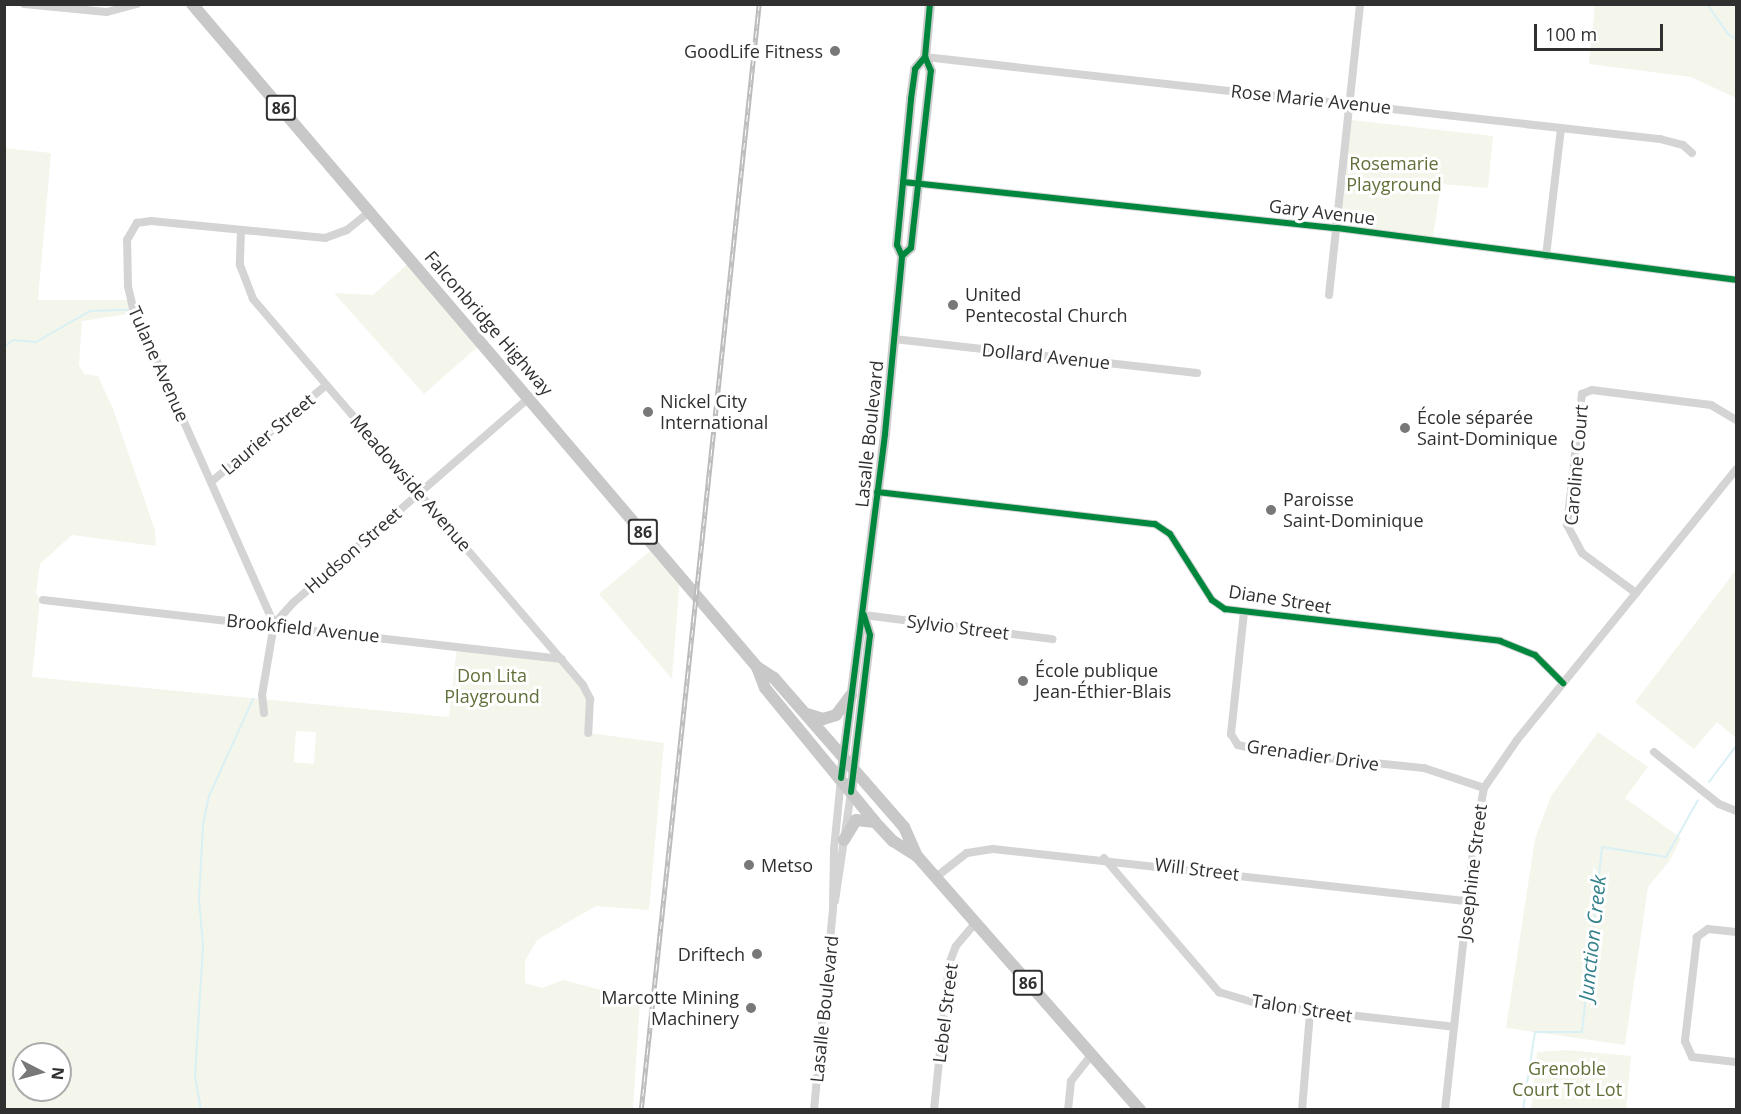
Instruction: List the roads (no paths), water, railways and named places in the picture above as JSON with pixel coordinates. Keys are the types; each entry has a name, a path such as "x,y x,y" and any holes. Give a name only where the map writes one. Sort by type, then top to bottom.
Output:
{"main road":[{"name":"Falconbridge Highway","path":"192,4 530,397 757,667 774,678 904,827 917,856"},
{"name":"Lasalle Boulevard","path":"902,256 911,248 919,184 931,71 925,57 930,4"},
{"name":"Lasalle Boulevard","path":"841,778 858,633 864,615 894,339 902,256 897,244 915,69 925,57"},
{"name":"Lasalle Boulevard","path":"851,792 870,635 864,615"},
{"name":"Falconbridge Highway","path":"757,667 765,688 876,822 893,841 917,856 1140,1110"},
{"path":"806,714 830,718 841,711 851,695"},
{"path":"844,840 852,823 861,819 876,822"}],"street":[{"path":"24,4 107,12 136,4"},
{"path":"1329,295 1360,4"},
{"name":"Rose Marie Avenue","path":"925,57 1659,139 1683,145 1692,153"},
{"path":"1546,256 1561,129"},
{"name":"Gary Avenue","path":"903,182 1337,228 1737,279"},
{"name":"Tulane Avenue","path":"274,624 134,308 128,286 127,240 132,227 142,222 325,238 347,230 369,212"},
{"name":"Meadowside Avenue","path":"241,230 240,265 248,291 588,691 588,733"},
{"name":"Dollard Avenue","path":"894,339 1197,373"},
{"name":"Laurier Street","path":"211,482 326,385"},
{"name":"Caroline Court","path":"1636,593 1582,553 1567,525 1582,394 1592,390 1711,405 1737,420"},
{"name":"Hudson Street","path":"274,624 294,602 530,397"},
{"name":"Josephine Street","path":"1445,1110 1467,901 1484,788 1563,682 1737,470"},
{"name":"Diane Street","path":"877,492 1155,524 1170,534 1184,551 1212,600 1225,609 1500,641 1535,655 1563,682"},
{"name":"Brookfield Avenue","path":"43,600 274,624 562,658"},
{"name":"Grenadier Drive","path":"1244,612 1231,734 1238,745 1268,752 1424,768 1484,788"},
{"name":"Sylvio Street","path":"864,615 1052,639"},
{"path":"264,713 262,695 274,624"},
{"path":"1654,752 1719,804 1737,811"},
{"name":"Lasalle Boulevard","path":"833,908 834,849 841,778"},
{"name":"Lasalle Boulevard","path":"814,1110 833,908 851,792"},
{"name":"Will Street","path":"936,877 975,849 1104,858 1467,901"},
{"name":"Talon Street","path":"1104,858 1219,992 1262,1005 1454,1027"},
{"name":"Lebel Street","path":"934,1110 949,964 956,946 975,923"},
{"path":"1737,932 1708,929 1697,937 1685,1041 1692,1057 1737,1062"},
{"path":"1302,1110 1310,1012"},
{"path":"1068,1110 1071,1081 1091,1055"}],"waterway":[{"name":"Junction Creek","path":"1707,4 1728,34 1736,39"},
{"path":"4,347 13,340 36,342 90,311 128,310"},
{"path":"201,1110 195,1076 203,945 199,899 203,824 209,796 253,699"},
{"path":"1709,782 1736,746"},
{"name":"Junction Creek","path":"1523,1110 1535,1032 1582,1032 1602,847 1666,857 1698,800"}],"railway":[{"path":"641,1110 759,4"}],"place":[{"name":"GoodLife Fitness","path":"835,51"},
{"name":"United Pentecostal Church","path":"953,305"},
{"name":"Nickel City International","path":"648,412"},
{"name":"École séparée Saint-Dominique","path":"1405,428"},
{"name":"Paroisse Saint-Dominique","path":"1271,510"},
{"name":"École publique Jean-Éthier-Blais","path":"1023,681"},
{"name":"Metso","path":"749,865"},
{"name":"Driftech","path":"757,954"},
{"name":"Marcotte Mining Machinery","path":"751,1008"}],"park label":[{"name":"Rosemarie Playground","path":"1394,174"},
{"name":"Don Lita Playground","path":"492,686"},
{"name":"Grenoble Court Tot Lot","path":"1567,1079"}]}
